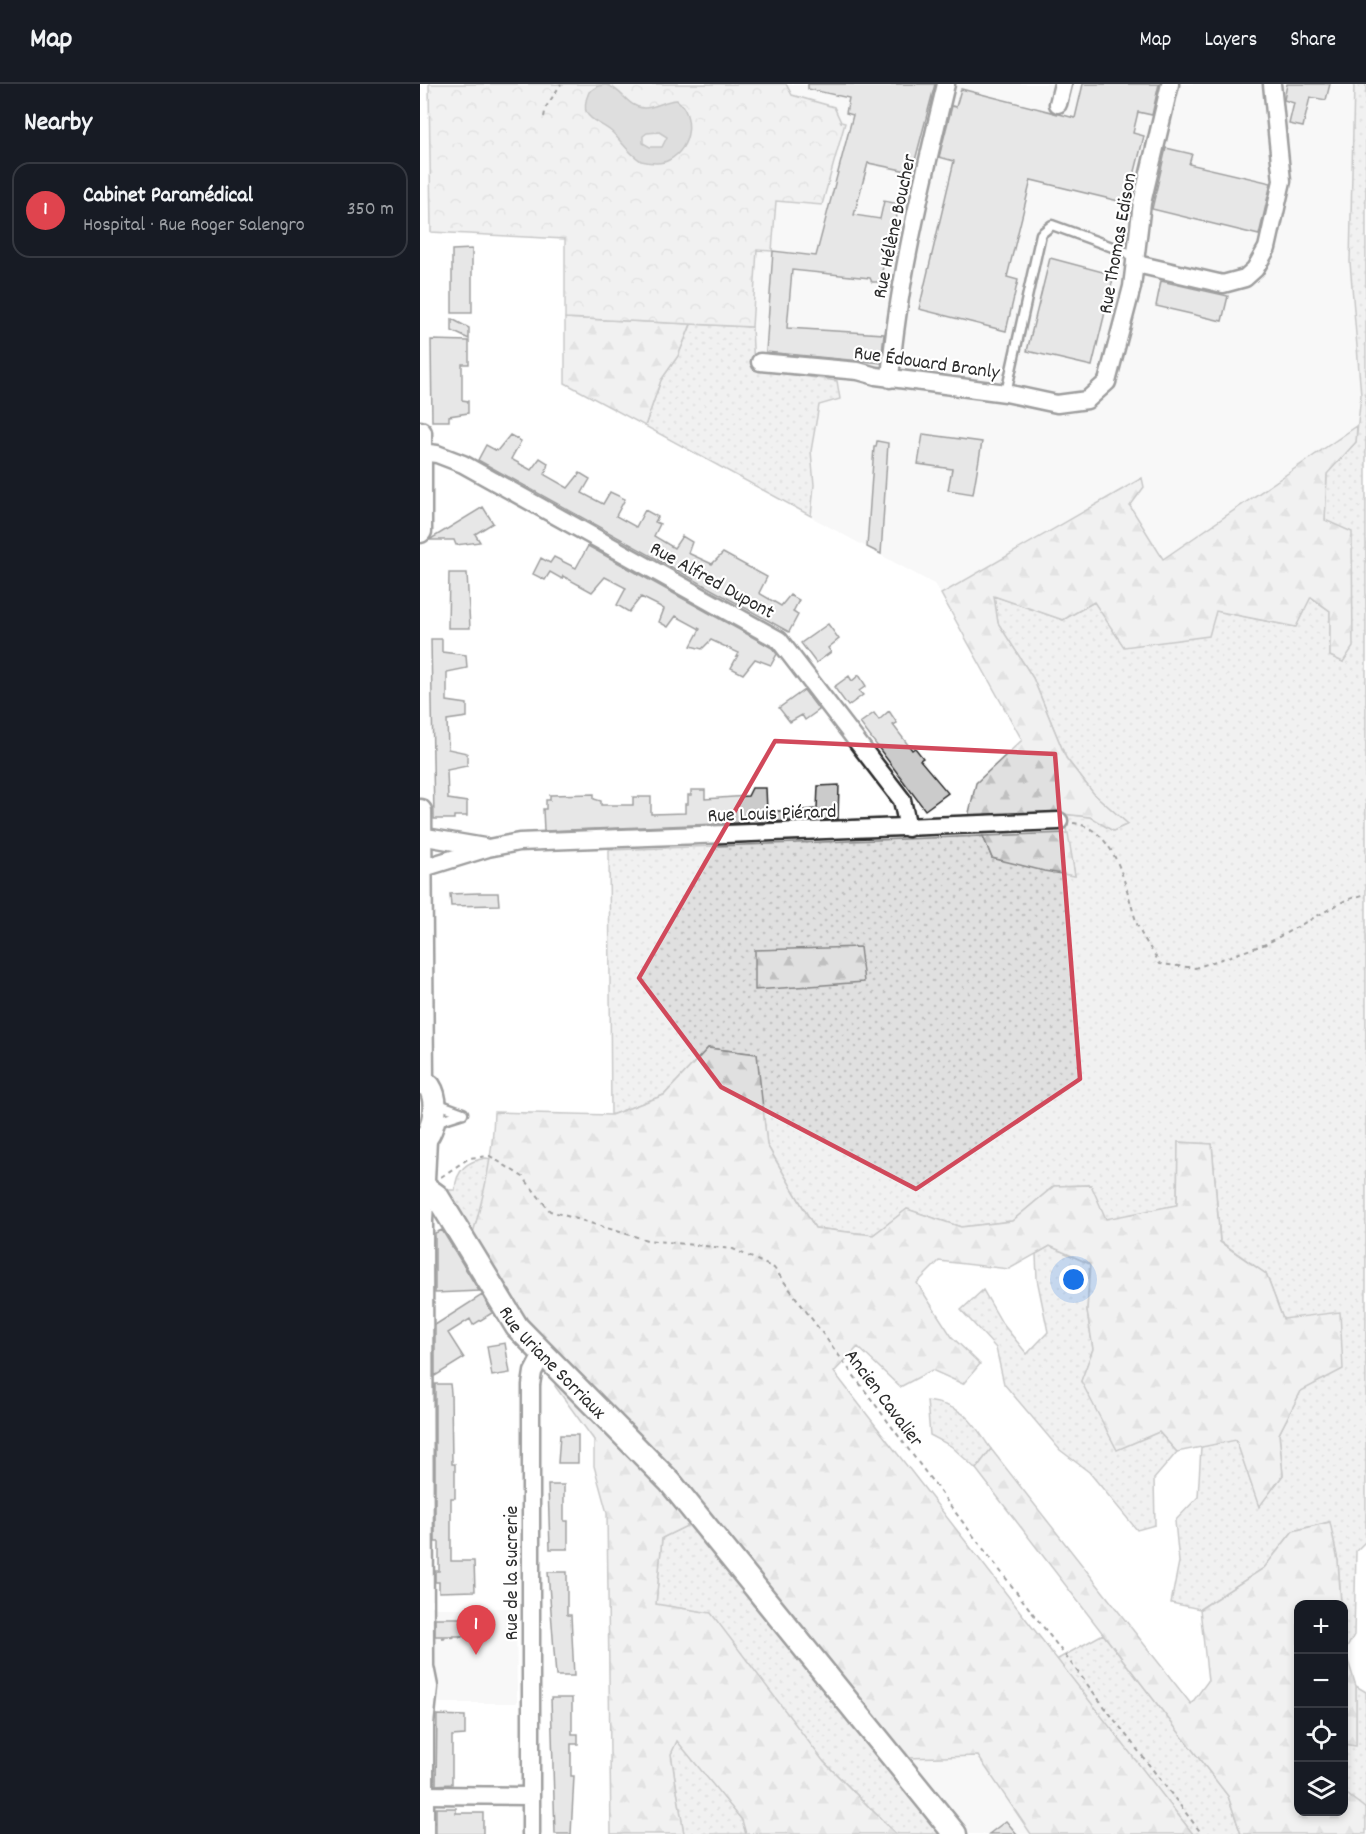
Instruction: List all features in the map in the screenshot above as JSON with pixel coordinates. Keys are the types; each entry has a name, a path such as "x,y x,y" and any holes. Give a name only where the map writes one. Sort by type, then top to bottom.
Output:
{"main road":[{"path":"420,449 420,531"},
{"path":"420,811 420,937 425,1109 432,1180 422,1221 421,1669 426,1687 422,1724 422,1834"},
{"name":"Rue Uriane Sorriaux","path":"432,1180 437,1196 455,1228 516,1327 670,1482 955,1834"},
{"path":"422,1221 429,1218 444,1220 455,1228"}],"street":[{"name":"Rue Hélène Boucher","path":"890,379 896,314 922,184 946,84"},
{"path":"1058,104 1063,84"},
{"name":"Rue Thomas Edison","path":"1087,399 1107,382 1118,348 1136,260 1142,203 1170,84"},
{"path":"1136,260 1141,265 1223,284 1245,278 1255,269 1267,248 1282,181 1283,166 1272,84"},
{"name":"Rue Édouard Branly","path":"760,362 858,371 890,379 1006,393 1057,404 1087,399"},
{"name":"Rue Alfred Dupont","path":"420,449 463,464 779,640 902,800 908,828"},
{"name":"Rue Louis Piérard","path":"420,869 488,848 519,842 1059,821"},
{"name":"Rue Louis Piérard","path":"420,836 488,848"},
{"name":"Rue de la Sucrerie","path":"531,1834 531,1385 532,1372 543,1353"},
{"path":"422,1795 531,1796"}],"lane":[{"path":"1006,393 1041,234 1052,225 1126,252 1136,260"}],"path":[{"path":"544,117 546,107 561,84"},
{"path":"1059,821 1080,824 1089,828 1097,833 1108,846 1120,871 1138,927 1160,964 1195,968 1266,944 1346,900 1366,894"},
{"name":"Ancien Cavalier","path":"432,1180 469,1158 490,1156 523,1177 550,1211 647,1240 733,1249 774,1268 924,1470 1202,1834"},
{"path":"435,1638 465,1636"}],"highlighted area":[{"path":"775,741 1055,754 1080,1079 916,1189 721,1087 639,978"}],"shaded area":[{"path":"786,84 1354,84 1350,262 1361,395 1357,426 1162,559 1130,506 1144,487 1141,479 941,594 934,584 565,383 565,318 757,250 772,250 776,201 845,123 841,123 834,107 792,95"},
{"path":"598,86 612,87 638,107 648,108 677,100 687,114 688,131 686,140 677,155 663,163 641,161 614,134 591,119 585,109 586,102 589,92","holes":["659,132 667,137 662,147 650,147 643,143 643,136 647,133"]},
{"path":"435,1608 516,1608 517,1703 435,1703"},
{"path":"978,1756 1031,1834 966,1834 906,1758"}],"green space":[{"path":"429,84 786,84 792,95 834,107 841,122 845,123 822,205 776,201 772,251 757,250 752,327 565,318 565,239 431,232"},
{"path":"1354,84 1366,84 1366,1541 1356,1551 1354,1635 1348,1646 1348,1600 1341,1600 1338,1561 1329,1522 1293,1531 1264,1568 1200,1609 1171,1603 1179,1562 1175,1521 1198,1497 1201,1447 1236,1439 1259,1506 1283,1475 1279,1434 1301,1391 1283,1319 1266,1274 1220,1241 1212,1144 1178,1142 1177,1205 1106,1220 1090,1185 1054,1186 1012,1221 961,1227 907,1209 873,1235 815,1228 767,1145 756,1054 708,1048 664,1095 611,1115 609,850 983,836 992,858 1075,875 1063,814 1090,817 1113,831 1128,824 1094,794 1066,758 1033,678 998,623 994,596 1063,620 1094,602 1216,611 1295,627 1310,597 1330,611 1330,656 1343,662 1325,520 1327,473 1356,442 1361,395 1350,262"},
{"path":"565,318 752,327 754,369 837,381 840,399 819,405 811,451 814,485 811,516 645,426 661,380 678,356 691,325"},
{"path":"565,318 691,324 678,356 661,380 645,426 565,383"},
{"path":"1357,426 1356,442 1327,474 1325,520 1352,532 1353,647 1343,662 1330,656 1330,611 1311,597 1296,627 1216,611 1209,636 1124,647 1094,602 1063,620 994,596 998,623 1033,678 1066,758 1094,794 1128,824 1113,831 1090,817 1063,814 968,817 976,783 1022,740 941,594 1142,478 1144,487 1130,506 1163,559"},
{"path":"1068,833 1075,876 992,858 983,836"},
{"path":"860,947 864,982 755,990 755,950"},
{"path":"708,1048 757,1054 767,1145 815,1228 873,1235 907,1209 961,1227 1012,1221 1054,1186 1091,1185 1106,1219 1177,1205 1178,1142 1212,1144 1220,1242 1266,1274 1283,1319 1340,1312 1343,1369 1301,1391 1279,1434 1283,1475 1259,1507 1236,1440 1177,1452 1159,1432 1117,1450 1081,1381 1093,1349 1087,1311 1090,1264 1050,1246 1009,1269 939,1261 917,1283 952,1337 980,1364 963,1384 932,1370 900,1387 858,1347 834,1372 1193,1834 1031,1834 978,1756 906,1758 709,1515 662,1538 656,1604 711,1613 824,1762 896,1834 746,1834 742,1820 677,1741 671,1754 684,1834 611,1834 607,1513 594,1466 594,1440 555,1386 562,1356 527,1323 472,1237 487,1175 494,1112 611,1115 664,1095"},
{"path":"486,1158 491,1159 488,1184 472,1237 449,1201 448,1190 455,1190 460,1172 468,1164"},
{"path":"1050,1246 1090,1264 1087,1311 1093,1349 1081,1382 1159,1432 1177,1452 1154,1479 1155,1525 1137,1530 1089,1472 1060,1450 1004,1384 996,1348 961,1310 983,1290 1002,1323 1027,1354 1048,1332 1037,1279 1036,1254"},
{"path":"927,1401 940,1403 958,1411 978,1430 991,1449 976,1469 951,1446 930,1435"},
{"path":"991,1449 1191,1704 1208,1681 1200,1609 1264,1568 1293,1531 1330,1522 1338,1561 1341,1600 1294,1600 1294,1816 1348,1816 1348,1795 1366,1809 1366,1834 1241,1834 1228,1796 976,1469"},
{"path":"694,1522 944,1834 896,1834 824,1762 656,1604 662,1538"},
{"path":"1103,1634 1228,1796 1241,1834 1193,1834 1056,1660"},
{"path":"1348,1661 1356,1686 1356,1746 1348,1745"},
{"path":"1356,1686 1366,1692 1366,1809 1348,1795 1348,1744 1356,1745"},
{"path":"677,1740 742,1820 746,1834 684,1834 671,1754"}],"building":[{"path":"808,84 935,84 912,172 868,163 854,215 880,219 884,201 900,204 879,282 872,282 870,278 792,270 787,328 884,334 881,363 766,352 773,251 816,256 853,115 846,113 849,98 808,89"},
{"path":"1083,84 1159,84 1152,115 1138,112 1133,133 1144,136 1127,203 1031,180 1007,277 1018,280 1006,331 919,309 954,161 939,157 952,106 956,107 961,89 1075,118"},
{"path":"1287,84 1330,84 1326,100 1310,97 1303,127 1289,124 1294,103 1284,100"},
{"path":"1166,148 1192,154 1189,164 1271,183 1259,235 1152,209"},
{"path":"472,249 472,313 452,313 452,250"},
{"path":"1050,258 1114,275 1092,366 1027,351"},
{"path":"1161,281 1228,296 1222,321 1156,306"},
{"path":"452,319 469,328 469,339 452,331"},
{"path":"431,340 469,341 469,364 462,364 462,400 468,401 468,413 449,416 449,421 432,421"},
{"path":"923,434 982,442 973,494 948,490 952,469 918,464"},
{"path":"510,435 521,441 511,459 531,470 540,458 548,463 545,475 568,488 580,473 590,479 582,493 603,504 610,492 625,499 616,516 636,527 645,510 658,517 655,522 660,524 654,536 674,548 682,536 692,542 688,553 712,564 723,553 767,577 759,593 781,606 790,595 799,600 793,612 798,615 789,632 478,460 486,445 497,451"},
{"path":"877,441 888,443 881,554 867,547 874,447"},
{"path":"483,507 493,523 475,534 480,542 456,545 454,540 429,540"},
{"path":"588,546 772,648 777,654 771,665 755,659 743,674 731,668 739,653 711,640 702,649 691,646 700,629 676,616 668,627 659,622 664,609 641,597 629,612 617,605 626,588 605,577 592,592 563,576 562,579 550,572 545,580 533,574 541,558 550,563 554,557 576,568"},
{"path":"449,573 467,573 470,628 448,628"},
{"path":"828,624 839,639 828,648 831,652 816,663 801,643"},
{"path":"431,639 442,639 442,652 466,655 467,668 447,672 447,701 467,704 467,717 447,720 448,749 467,753 467,766 447,770 448,799 467,802 467,816 454,816 454,819 434,819"},
{"path":"859,675 866,686 859,691 863,695 848,706 834,687 849,676 852,681"},
{"path":"804,690 819,710 805,720 802,715 790,722 779,708"},
{"path":"889,711 897,723 893,725 912,750 915,748 923,758 920,760 948,793 925,810 860,723 874,713 879,720"},
{"path":"839,785 838,819 544,831 543,809 546,809 546,800 550,800 550,795 594,794 594,799 601,801 601,805 633,805 633,797 651,797 651,814 685,813 685,804 688,804 688,795 691,795 691,790 705,790 705,799 748,796 752,788 766,788 767,811 792,811 817,809 818,786"},
{"path":"498,893 499,905 451,906 450,894"},
{"path":"442,1230 479,1291 435,1293 435,1233"},
{"path":"482,1295 492,1313 473,1325 470,1319 448,1333 464,1358 435,1376 435,1325"},
{"path":"505,1343 510,1373 492,1376 487,1346"},
{"path":"435,1384 450,1384 451,1393 455,1498 451,1498 451,1561 474,1561 475,1591 439,1592 439,1582 435,1582 435,1571 439,1571 439,1542 435,1542"},
{"path":"560,1435 578,1435 578,1463 558,1463"},
{"path":"548,1485 564,1485 564,1521 568,1521 568,1549 550,1549"},
{"path":"548,1572 567,1572 567,1615 571,1615 574,1676 556,1676"},
{"path":"435,1618 475,1618 475,1636 435,1636"},
{"path":"551,1698 572,1698 572,1734 578,1734 578,1744 571,1744 571,1776 574,1776 571,1834 555,1834"},
{"path":"437,1715 465,1716 465,1735 452,1736 452,1784 436,1785"},
{"path":"436,1808 456,1808 456,1813 483,1813 483,1834 436,1834"},
{"path":"1006,1821 1017,1834 989,1834"}],"place":[{"name":"Cabinet Paramédical","path":"476,1655"}]}
